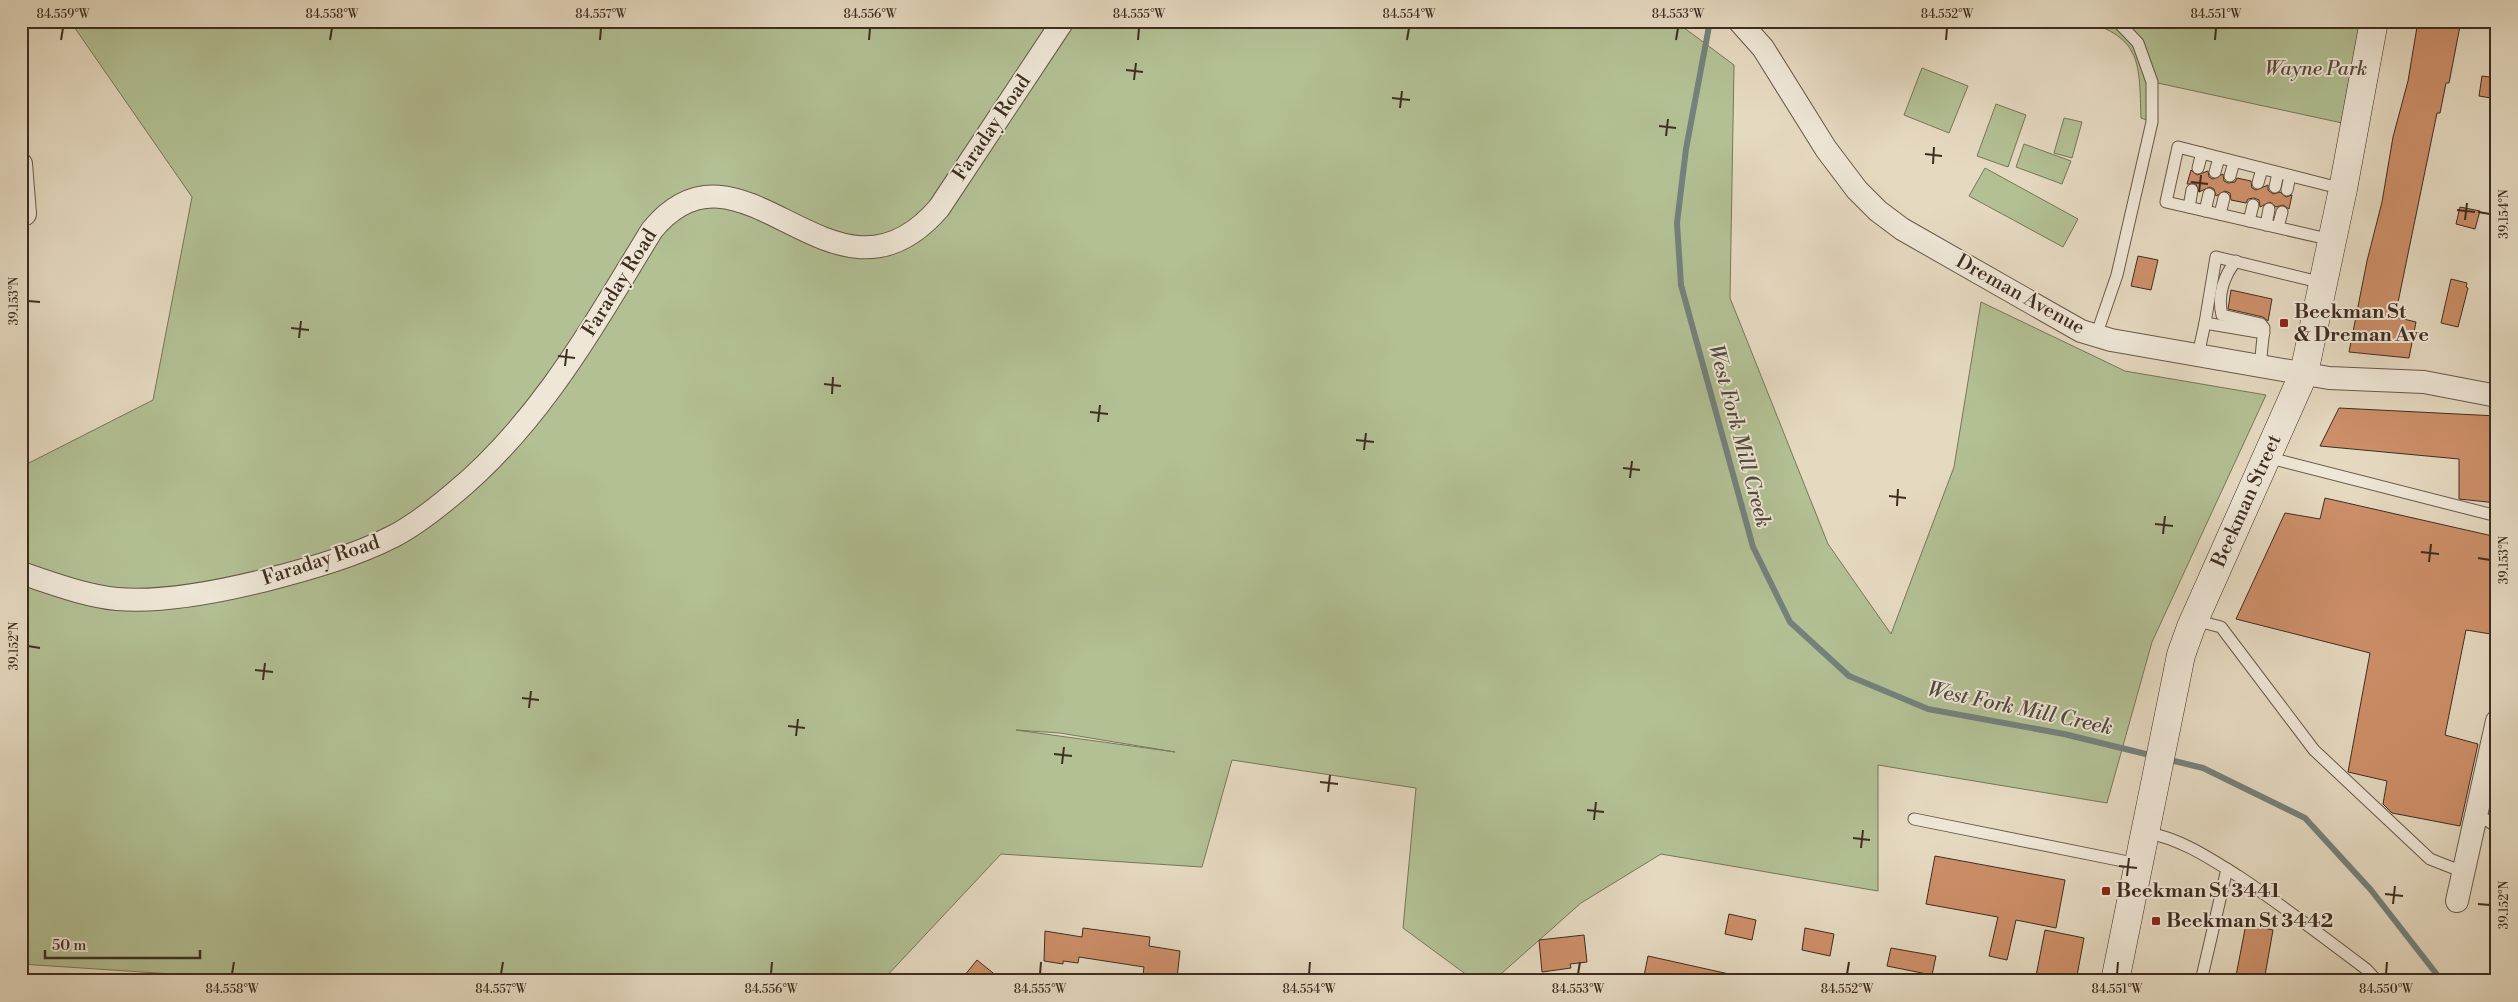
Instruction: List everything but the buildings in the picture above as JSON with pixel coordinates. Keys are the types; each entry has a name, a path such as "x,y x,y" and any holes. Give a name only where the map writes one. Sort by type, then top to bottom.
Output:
{"main road":[{"name":"Beekman Street","path":"2115,981 2181,655 2194,620 2304,373 2343,189 2374,21"}],"street":[{"name":"Faraday Road","path":"21,573 68,588 116,599 192,594 239,587 285,575 367,548 394,536 428,515 466,484 501,450 540,406 568,366 652,230 664,215 681,203 700,197 720,196 740,200 834,243 854,247 874,247 893,243 911,234 926,223 939,208 1063,21"},
{"name":"Dreman Avenue","path":"1738,21 1763,48 1826,150 1857,190 1878,211 1902,229 2081,331 2111,340 2329,378 2424,382 2497,396"},
{"path":"21,164 23,215"},
{"path":"2457,901 2497,721"}],"lane":[{"path":"2096,336 2117,275 2152,122 2152,82 2138,43 2117,21"},
{"path":"2332,240 2166,202 2178,147 2343,189"},
{"path":"2198,168 2202,153"},
{"path":"2215,172 2219,158"},
{"path":"2230,176 2234,162"},
{"path":"2258,183 2262,169"},
{"path":"2275,187 2278,173"},
{"path":"2287,190 2290,176"},
{"path":"2189,207 2192,190"},
{"path":"2205,211 2209,194"},
{"path":"2220,214 2224,198"},
{"path":"2249,221 2253,205"},
{"path":"2266,225 2270,209"},
{"path":"2278,227 2282,212"},
{"path":"2198,355 2216,257 2323,283"},
{"path":"2236,261 2227,272 2223,286 2220,306 2222,315 2262,324 2264,333 2260,366"},
{"path":"2205,323 2264,333"},
{"path":"2266,458 2497,516"},
{"path":"2194,620 2221,627 2314,750 2430,859 2463,872"},
{"path":"2476,813 2497,827"},
{"path":"1914,819 2138,864"},
{"path":"2144,832 2167,836 2193,847 2265,894 2366,969 2377,981"},
{"path":"2201,981 2227,869"}],"green space":[{"path":"70,21 1675,21 1734,65 1730,298 1828,544 1891,634 1954,467 1981,302 2125,371 2266,395 2152,642 2107,803 1878,765 1878,891 1661,854 1581,903 1493,981 1475,981 1403,928 1416,788 1232,760 1202,867 1001,854 882,981 278,981 21,964 21,467 153,400 192,197","holes":["1016,730 1060,733 1175,752"]},
{"name":"Wayne Park","path":"2083,21 2374,21 2356,126 2153,82 2152,122 2141,118 2140,83 2134,56 2117,35"},
{"path":"1922,68 1968,86 1949,133 1904,115"},
{"path":"1996,104 2026,115 2008,167 1977,156"},
{"path":"2064,118 2082,122 2072,158 2054,153"},
{"path":"2024,144 2071,161 2062,184 2016,167"},
{"path":"1985,168 2078,219 2063,247 1969,196"}],"waterway":[{"name":"West Fork Mill Creek","path":"1710,21 1686,149 1677,223 1681,285 1753,547 1790,622 1849,676 1928,709 2064,734 2154,756"},
{"name":"West Fork Mill Creek","path":"2166,759 2203,768 2305,818 2371,890 2442,981"}],"place":[{"name":"Beekman St & Dreman Ave","path":"2284,323"},
{"name":"Beekman St 3441","path":"2106,891"},
{"name":"Beekman St 3442","path":"2156,921"}]}
